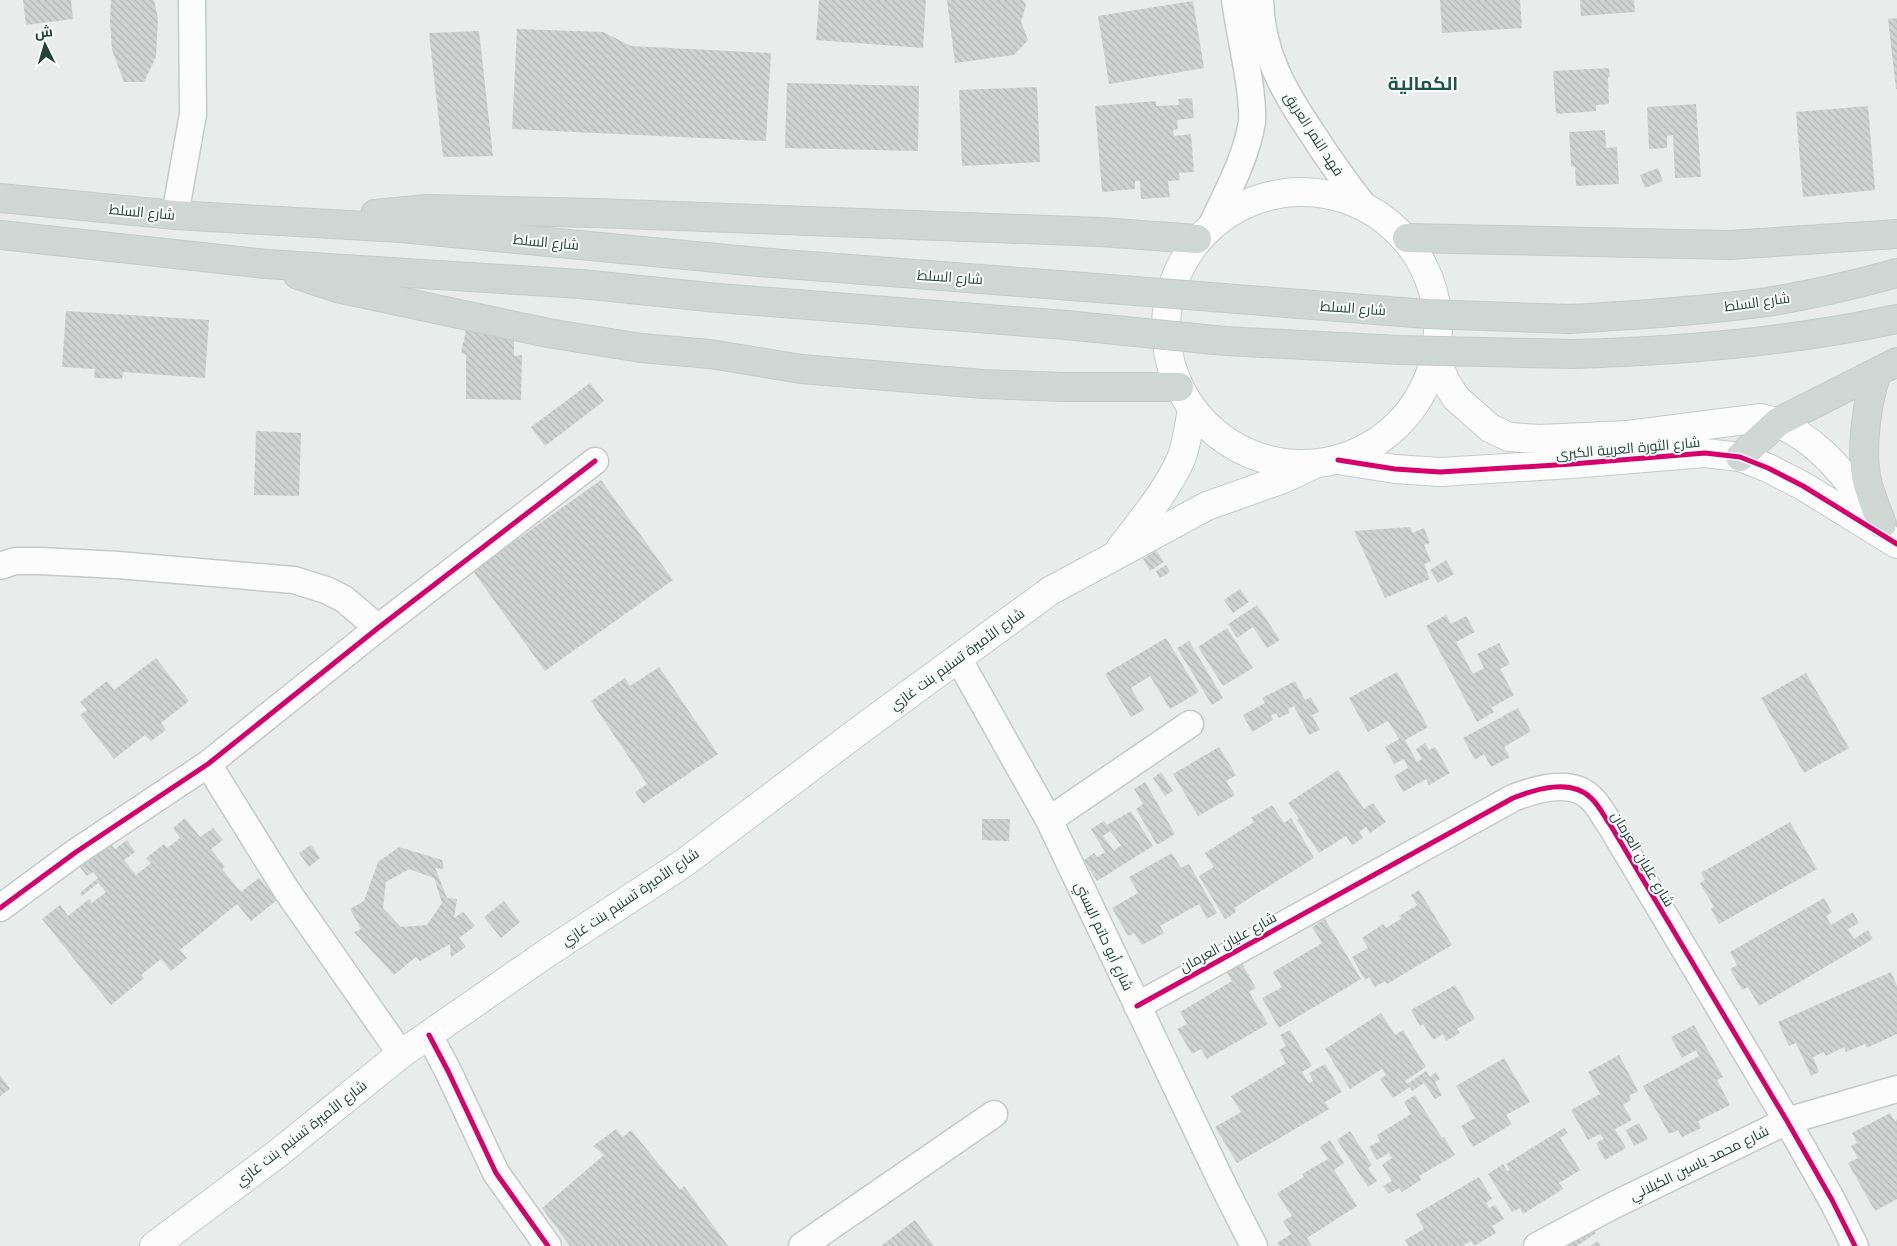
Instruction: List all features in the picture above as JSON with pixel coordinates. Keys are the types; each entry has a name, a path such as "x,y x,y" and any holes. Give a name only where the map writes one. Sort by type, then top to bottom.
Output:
{"main road":[{"path":"266,264 337,288 394,301 548,332 641,348 710,354 801,369 974,383 1064,387 1186,398 1166,350 1166,311 1176,272 1204,233 1223,216 1255,199 1300,191 1345,197 1378,213 1407,238 1429,274 1440,316 1436,359"},
{"name":"شارع السلط","path":"0,198 175,215 400,228 759,262 1427,314 1570,319 1666,314 1767,302 1846,287 1897,274"},
{"path":"313,222 387,212 437,209 596,212 1100,232 1204,233"},
{"path":"1407,238 1730,245 1897,234"},
{"path":"0,235 266,264 572,283 718,298 1066,325 1225,341 1399,350 1573,354 1647,351 1788,339 1897,318"},
{"name":"شارع الثورة العربية الكبرى","path":"1436,359 1446,382 1456,398 1490,428 1509,437 1540,439 1628,435 1761,418 1778,422 1811,442 1838,468 1892,537"},
{"name":"شارع الأميرة تسنيم بنت غازي","path":"154,1246 277,1154 401,1054 546,953 684,863 1050,591 1206,506 1327,462 1383,439 1402,423 1417,404 1436,359"},
{"path":"1740,458 1778,422 1887,368"},
{"path":"1887,368 1872,388 1865,445 1866,476 1873,502 1892,537"},
{"name":"شارع الثورة العربية الكبرى","path":"1186,398 1209,428 1236,448 1268,460 1327,462 1440,472 1705,453 1740,458 1768,468 1803,486 1892,537"},
{"name":"شارع الأميرة تسنيم بنت غازي","path":"1113,558 1166,488 1181,458 1188,434 1186,398"}],"street":[{"path":"175,215 193,114 192,0"},
{"name":"فهد النمر العريق","path":"1248,9 1291,103 1363,205"},
{"name":"فهد النمر العريق","path":"1204,233 1240,160 1252,122 1248,69 1248,9"},
{"path":"0,908 76,852 208,764 378,628 595,461"},
{"path":"0,566 15,561 40,561 118,565 294,580 326,590 344,599 378,628"},
{"name":"شارع أبو حاتم البستي","path":"958,658 1049,820 1254,1246"},
{"path":"1049,820 1190,724"},
{"path":"208,764 285,888 401,1054"},
{"name":"شارع عليان العرمان","path":"1137,1006 1514,798 1538,789 1558,787 1574,789 1591,797 1612,826 1787,1121 1832,1200 1854,1246"},
{"path":"429,1035 496,1173 548,1246"},
{"name":"شارع محمد ياسين الكيلاني","path":"1537,1246 1612,1206 1787,1121 1897,1088"},
{"path":"802,1246 994,1114"}],"building":[{"path":"23,0 71,0 73,19 26,25"},
{"path":"111,0 154,0 158,19 156,57 144,82 124,82 112,50"},
{"path":"819,0 926,0 923,48 816,40"},
{"path":"947,0 1023,0 1026,5 1021,22 1028,40 1014,55 955,63"},
{"path":"1440,0 1520,0 1522,28 1442,33"},
{"path":"1580,0 1634,0 1635,12 1581,16"},
{"path":"1193,1 1204,68 1109,84 1098,16"},
{"path":"1897,18 1897,89 1896,89 1888,19"},
{"path":"517,29 603,32 631,46 771,53 766,141 512,129"},
{"path":"479,31 493,156 443,157 429,33"},
{"path":"1609,68 1609,104 1596,105 1596,111 1556,114 1553,71"},
{"path":"787,83 919,86 918,151 785,148"},
{"path":"1037,87 1040,162 962,166 959,90"},
{"path":"1192,98 1194,118 1177,120 1178,129 1173,130 1174,136 1191,134 1194,172 1179,173 1180,180 1168,181 1170,197 1141,199 1140,181 1135,181 1135,189 1102,192 1095,106 1156,101 1156,106 1179,105 1178,99"},
{"path":"1696,104 1701,177 1675,178 1673,135 1667,136 1667,148 1649,149 1647,107"},
{"path":"1868,106 1875,190 1803,197 1796,112"},
{"path":"1605,130 1606,148 1617,147 1619,184 1576,186 1575,167 1571,166 1569,132"},
{"path":"1658,168 1663,181 1645,188 1640,175"},
{"path":"66,311 209,320 205,378 123,372 122,379 94,378 95,369 62,367"},
{"path":"514,329 514,356 522,355 521,400 466,399 466,355 461,353 466,330"},
{"path":"590,383 604,401 545,446 531,427"},
{"path":"256,431 301,433 299,496 254,495"},
{"path":"601,480 673,580 545,671 473,571"},
{"path":"1410,527 1413,533 1424,528 1430,543 1424,545 1431,561 1424,564 1430,579 1385,598 1354,531"},
{"path":"1156,550 1164,562 1150,571 1143,559"},
{"path":"1446,560 1454,574 1438,583 1430,570"},
{"path":"1166,565 1170,572 1160,578 1156,571"},
{"path":"1240,589 1249,602 1233,613 1224,600"},
{"path":"1257,605 1280,640 1267,648 1253,627 1237,638 1228,624"},
{"path":"1446,615 1451,624 1466,616 1475,632 1456,642 1473,674 1484,668 1477,654 1499,643 1510,664 1500,669 1514,695 1492,707 1482,689 1494,712 1477,722 1426,626"},
{"path":"1227,628 1253,668 1223,686 1198,647"},
{"path":"1166,638 1199,692 1170,709 1150,676 1131,688 1144,710 1131,717 1105,674"},
{"path":"1189,641 1223,698 1212,705 1177,648"},
{"path":"156,658 189,701 161,723 166,730 151,741 145,735 114,759 80,715 87,710 80,702 107,681 114,690"},
{"path":"659,667 718,754 643,804 635,792 647,784 591,701 625,678 630,686"},
{"path":"1397,672 1428,727 1405,740 1417,762 1422,759 1416,749 1425,743 1429,750 1435,747 1450,773 1429,785 1426,779 1403,792 1394,776 1408,768 1404,759 1394,764 1385,747 1399,739 1388,721 1368,732 1349,698"},
{"path":"1806,673 1849,748 1804,773 1761,698"},
{"path":"1295,681 1305,700 1311,697 1319,712 1312,715 1320,730 1309,735 1294,706 1288,709 1289,713 1279,718 1276,713 1271,716 1273,720 1252,732 1243,715 1265,703 1262,698"},
{"path":"1518,708 1531,731 1504,747 1510,757 1491,767 1484,754 1475,760 1463,738"},
{"path":"1219,747 1236,775 1226,781 1235,795 1198,816 1173,774"},
{"path":"1338,770 1364,809 1373,803 1386,822 1370,833 1366,827 1359,832 1363,838 1352,845 1346,836 1319,853 1288,803"},
{"path":"1161,772 1173,791 1165,796 1153,778"},
{"path":"1145,782 1175,834 1157,845 1136,809 1143,804 1134,789"},
{"path":"1272,805 1284,823 1291,818 1314,858 1234,908 1236,912 1225,919 1199,876 1214,867 1205,853 1254,822 1251,818"},
{"path":"1131,811 1153,846 1097,881 1084,860 1094,853 1097,857 1105,852 1091,829 1104,821 1107,825","holes":["1110,831 1121,845 1114,851 1103,836"]},
{"path":"185,818 200,837 213,828 223,840 211,849 225,867 222,869 241,892 259,878 277,900 251,921 237,904 180,950 187,958 171,971 161,959 141,975 144,978 111,1005 42,919 60,905 68,916 89,899 92,903 106,892 98,883 82,896 80,893 98,878 93,872 87,876 72,857 109,842 115,849 127,840 135,852 124,860 136,875 151,863 146,858 164,844 167,848 180,838 173,828"},
{"path":"982,819 1010,819 1009,841 982,840"},
{"path":"1790,822 1817,869 1719,924 1711,909 1714,907 1700,883 1705,880 1701,873"},
{"path":"311,845 320,858 309,867 299,853"},
{"path":"399,847 442,860 444,869 435,868 447,898 457,899 454,918 463,912 475,926 459,938 466,947 451,957 450,944 420,961 416,957 394,975 354,932 361,929 350,909 364,901 378,862","holes":["409,869 434,878 442,903 427,925 401,927 383,908 386,882"]},
{"path":"1172,853 1181,868 1189,864 1217,913 1207,919 1199,904 1160,926 1164,933 1142,945 1134,933 1128,936 1112,908 1138,893 1129,877"},
{"path":"1419,890 1452,945 1387,984 1385,981 1375,987 1369,977 1365,980 1352,957 1368,948 1362,938 1383,924 1386,928 1401,919 1399,916 1417,905 1411,895"},
{"path":"1824,898 1832,912 1826,916 1831,925 1853,912 1859,923 1848,929 1854,939 1868,930 1873,939 1759,1006 1748,987 1742,990 1730,969 1737,965 1730,952"},
{"path":"504,901 520,922 501,938 484,917"},
{"path":"1325,919 1361,979 1279,1028 1262,998 1282,987 1273,972 1322,943 1312,927"},
{"path":"1238,957 1256,988 1249,992 1268,1024 1207,1059 1201,1049 1192,1054 1177,1029 1187,1024 1180,1012 1232,981 1223,966"},
{"path":"1891,972 1897,986 1897,1034 1867,1048 1865,1044 1846,1052 1844,1047 1826,1056 1824,1052 1813,1057 1819,1072 1811,1076 1796,1043 1789,1046 1778,1022"},
{"path":"1455,985 1475,1019 1457,1029 1460,1033 1446,1041 1443,1034 1433,1040 1423,1024 1420,1026 1411,1010"},
{"path":"1381,1013 1395,1035 1403,1030 1426,1067 1405,1081 1407,1084 1426,1071 1430,1077 1436,1072 1440,1079 1435,1082 1442,1095 1435,1099 1424,1083 1412,1091 1410,1087 1393,1098 1380,1079 1386,1075 1382,1069 1350,1089 1325,1049"},
{"path":"1694,1025 1723,1077 1717,1080 1730,1105 1698,1121 1701,1128 1682,1137 1678,1130 1669,1134 1643,1086 1699,1056 1696,1050 1682,1058 1671,1037"},
{"path":"1290,1030 1312,1066 1302,1072 1309,1083 1313,1081 1309,1073 1325,1064 1342,1092 1325,1102 1329,1109 1237,1163 1215,1127 1241,1112 1231,1096 1286,1063 1279,1050 1286,1046 1280,1035"},
{"path":"1619,1055 1638,1091 1629,1096 1631,1100 1623,1105 1632,1120 1615,1129 1626,1148 1605,1160 1596,1143 1604,1139 1600,1134 1588,1140 1571,1110 1600,1094 1588,1072"},
{"path":"1504,1058 1530,1102 1506,1115 1512,1124 1473,1147 1461,1126 1475,1118 1456,1086"},
{"path":"0,1075 10,1089 0,1096"},
{"path":"1415,1095 1455,1155 1419,1176 1421,1180 1402,1192 1399,1188 1389,1194 1383,1186 1392,1181 1382,1165 1392,1158 1389,1153 1377,1160 1369,1147 1380,1141 1377,1135 1411,1114 1404,1102"},
{"path":"1890,1113 1895,1121 1897,1119 1897,1199 1875,1211 1848,1163 1858,1158 1851,1146 1857,1143 1852,1133"},
{"path":"1639,1123 1648,1139 1634,1146 1626,1130"},
{"path":"1564,1128 1568,1133 1560,1138 1580,1170 1559,1183 1563,1189 1523,1214 1520,1208 1512,1212 1488,1174 1503,1164 1507,1171 1510,1170 1506,1164"},
{"path":"616,1129 623,1137 631,1130 680,1190 684,1186 728,1246 570,1246 542,1208 604,1155 593,1146"},
{"path":"1350,1131 1372,1165 1368,1168 1377,1181 1368,1187 1337,1140"},
{"path":"1330,1140 1344,1163 1334,1170 1357,1206 1307,1238 1312,1246 1279,1246 1277,1243 1291,1234 1283,1221 1292,1216 1277,1193 1304,1177 1302,1174 1328,1159 1320,1147"},
{"path":"1479,1177 1492,1199 1486,1203 1489,1208 1495,1205 1504,1219 1492,1226 1496,1233 1474,1246 1471,1241 1462,1246 1409,1246 1405,1240 1424,1229 1416,1214"},
{"path":"915,1220 934,1246 881,1246"},
{"path":"1591,1226 1596,1233 1577,1246 1550,1246"},
{"path":"1598,1241 1601,1246 1590,1246"}],"cycle path":[{"path":"1338,460 1395,469 1440,472 1705,453 1740,457 1768,468 1803,486 1897,544"},
{"path":"0,908 76,852 208,764 378,628 595,461"},
{"path":"1137,1006 1513,798 1532,791 1553,787 1574,788 1583,792 1594,801 1611,826 1787,1121 1832,1200 1855,1246"},
{"path":"429,1035 496,1173 548,1246"}],"district":[{"name":"الكمالية","path":"1423,83"}]}
